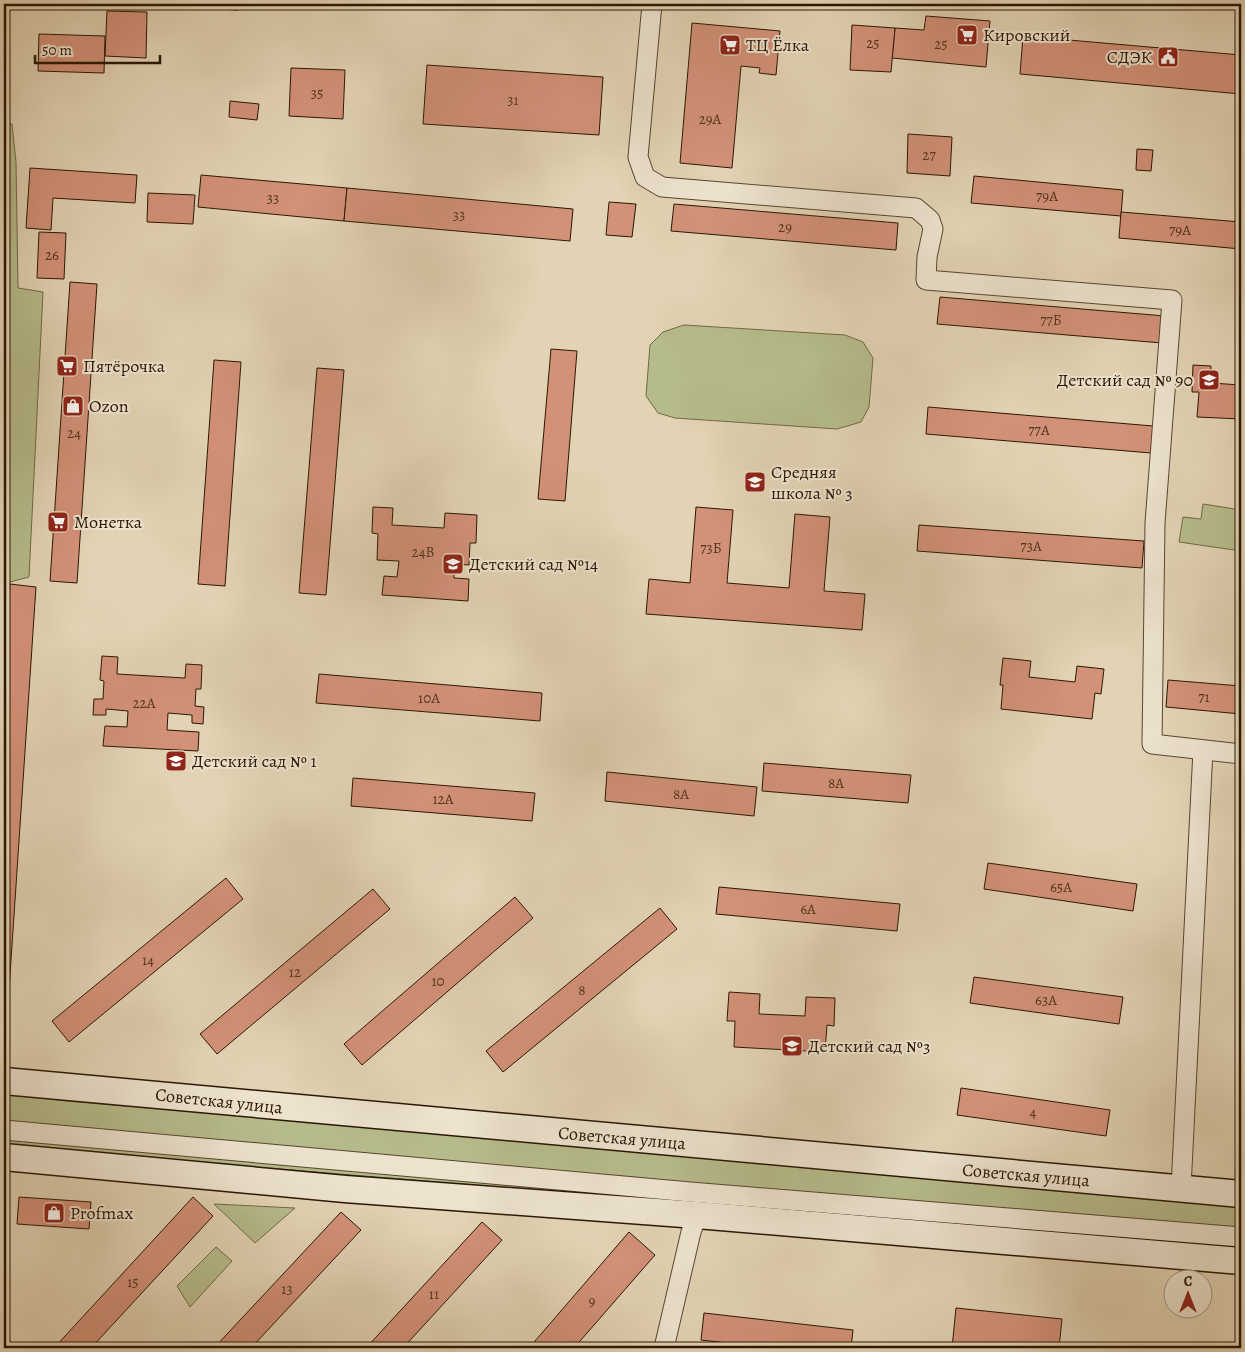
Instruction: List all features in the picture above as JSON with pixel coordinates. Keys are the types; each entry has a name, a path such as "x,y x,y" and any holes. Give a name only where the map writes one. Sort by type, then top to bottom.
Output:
{"street":[{"path":"652,4 638,157 645,177 662,187 916,208 930,220 933,229 927,257 926,280 1172,300 1155,523 1152,744 1241,754"},
{"path":"1181,1188 1203,750"},
{"name":"Советская улица","path":"4,1081 1241,1194"},
{"path":"4,1130 680,1191 1241,1237"},
{"path":"4,1157 345,1189 697,1215 1241,1261"},
{"path":"664,1348 691,1232 697,1215"}],"green space":[{"path":"4,123 12,124 16,162 18,288 43,292 29,577 6,583 4,618"},
{"path":"684,325 845,335 863,342 873,358 869,407 861,422 837,429 675,418 658,413 646,396 650,345 663,332"},
{"path":"1203,504 1241,510 1241,551 1179,542 1183,517 1201,519"},
{"path":"4,1093 66,1101 1241,1200 1241,1248 4,1145"},
{"path":"214,1204 295,1208 255,1243"},
{"path":"216,1247 232,1261 190,1307 177,1286"}],"building":[{"path":"194,4 238,4 238,10 194,8"},
{"path":"107,11 147,12 146,58 105,56"},
{"path":"926,16 990,21 986,67 892,58 895,28 924,30"},
{"path":"692,23 780,31 776,75 759,73 760,68 741,66 732,168 680,163"},
{"path":"852,25 895,28 891,72 850,70"},
{"path":"39,34 105,36 104,73 38,71"},
{"path":"1023,36 1241,55 1241,94 1020,74"},
{"path":"427,65 603,77 599,135 423,124"},
{"path":"291,68 345,70 343,119 289,116"},
{"path":"230,101 259,104 257,120 229,117"},
{"path":"908,134 952,137 950,176 907,173"},
{"path":"1137,149 1153,150 1151,171 1136,170"},
{"path":"30,168 137,175 135,203 53,198 51,230 26,228"},
{"path":"201,175 347,188 344,221 198,207"},
{"path":"974,176 1123,190 1121,216 971,203"},
{"path":"347,188 573,209 570,241 344,221"},
{"path":"148,193 195,195 193,224 147,222"},
{"path":"609,202 636,204 632,237 606,235"},
{"path":"674,204 898,223 896,250 671,231"},
{"path":"1121,212 1241,222 1241,249 1119,238"},
{"path":"39,232 66,233 64,279 37,278"},
{"path":"70,282 97,284 77,583 50,581"},
{"path":"940,297 1165,316 1162,343 937,324"},
{"path":"551,349 577,351 565,501 538,499"},
{"path":"214,360 241,362 225,586 198,584"},
{"name":"Детский сад № 90","path":"1193,365 1211,366 1211,383 1241,385 1241,419 1197,417 1199,392 1192,392"},
{"path":"317,368 344,370 326,595 299,593"},
{"path":"928,407 1153,426 1151,453 926,434"},
{"path":"373,507 393,508 392,525 444,528 445,513 477,515 476,543 470,543 469,565 454,564 454,578 469,579 468,601 382,595 384,576 397,577 399,561 377,560 378,534 372,533"},
{"path":"696,507 733,510 727,583 789,588 795,514 830,517 824,591 865,594 862,630 646,614 649,579 690,583"},
{"path":"919,525 1144,541 1142,568 917,551"},
{"path":"10,584 36,587 6,1035 4,1035 4,670"},
{"path":"102,656 118,657 117,674 185,678 186,664 202,665 201,689 196,689 195,706 204,707 203,724 192,723 192,715 168,713 167,730 199,732 198,751 103,746 105,726 127,727 128,711 106,709 106,715 93,715 94,699 103,699 104,681 100,680"},
{"path":"1003,658 1031,661 1029,677 1075,682 1077,666 1104,669 1101,694 1095,693 1092,719 1001,709 1003,685 1000,685"},
{"path":"319,674 542,693 540,721 316,703"},
{"path":"1168,680 1241,686 1241,714 1166,707"},
{"path":"764,763 911,775 908,803 762,791"},
{"path":"607,772 757,787 754,816 605,801"},
{"path":"353,778 535,793 532,821 351,806"},
{"path":"988,863 1137,884 1133,911 984,889"},
{"path":"226,878 243,899 69,1042 52,1021"},
{"path":"719,887 900,904 897,931 716,914"},
{"path":"373,889 390,909 217,1054 200,1034"},
{"path":"515,897 533,918 362,1065 344,1044"},
{"path":"660,908 677,929 503,1072 486,1051"},
{"path":"974,977 1123,997 1119,1024 970,1003"},
{"path":"729,992 760,994 759,1014 805,1016 806,997 835,998 834,1026 827,1025 825,1052 734,1047 735,1021 727,1021"},
{"path":"961,1088 1110,1110 1106,1136 957,1115"},
{"name":"Profmax","path":"19,1197 91,1202 89,1229 17,1224"},
{"path":"193,1197 213,1216 91,1348 54,1348"},
{"path":"341,1212 361,1230 251,1348 214,1348"},
{"path":"482,1222 502,1240 403,1348 366,1348"},
{"path":"629,1232 655,1255 574,1348 529,1348"},
{"path":"956,1308 1062,1319 1059,1348 952,1348"},
{"path":"704,1313 853,1330 851,1348 772,1348 701,1340"}],"place":[{"name":"Кировский","path":"967,35"},
{"name":"ТЦ Ёлка","path":"730,45"},
{"name":"СДЭК","path":"1168,57"},
{"name":"Пятёрочка","path":"67,366"},
{"name":"Детский сад № 90","path":"1209,380"},
{"name":"Ozon","path":"73,406"},
{"name":"Средняя школа № 3","path":"755,482"},
{"name":"Монетка","path":"58,522"},
{"name":"Детский сад №14","path":"453,564"},
{"name":"Детский сад № 1","path":"176,761"},
{"name":"Детский сад №3","path":"792,1046"},
{"name":"Profmax","path":"54,1213"}]}
